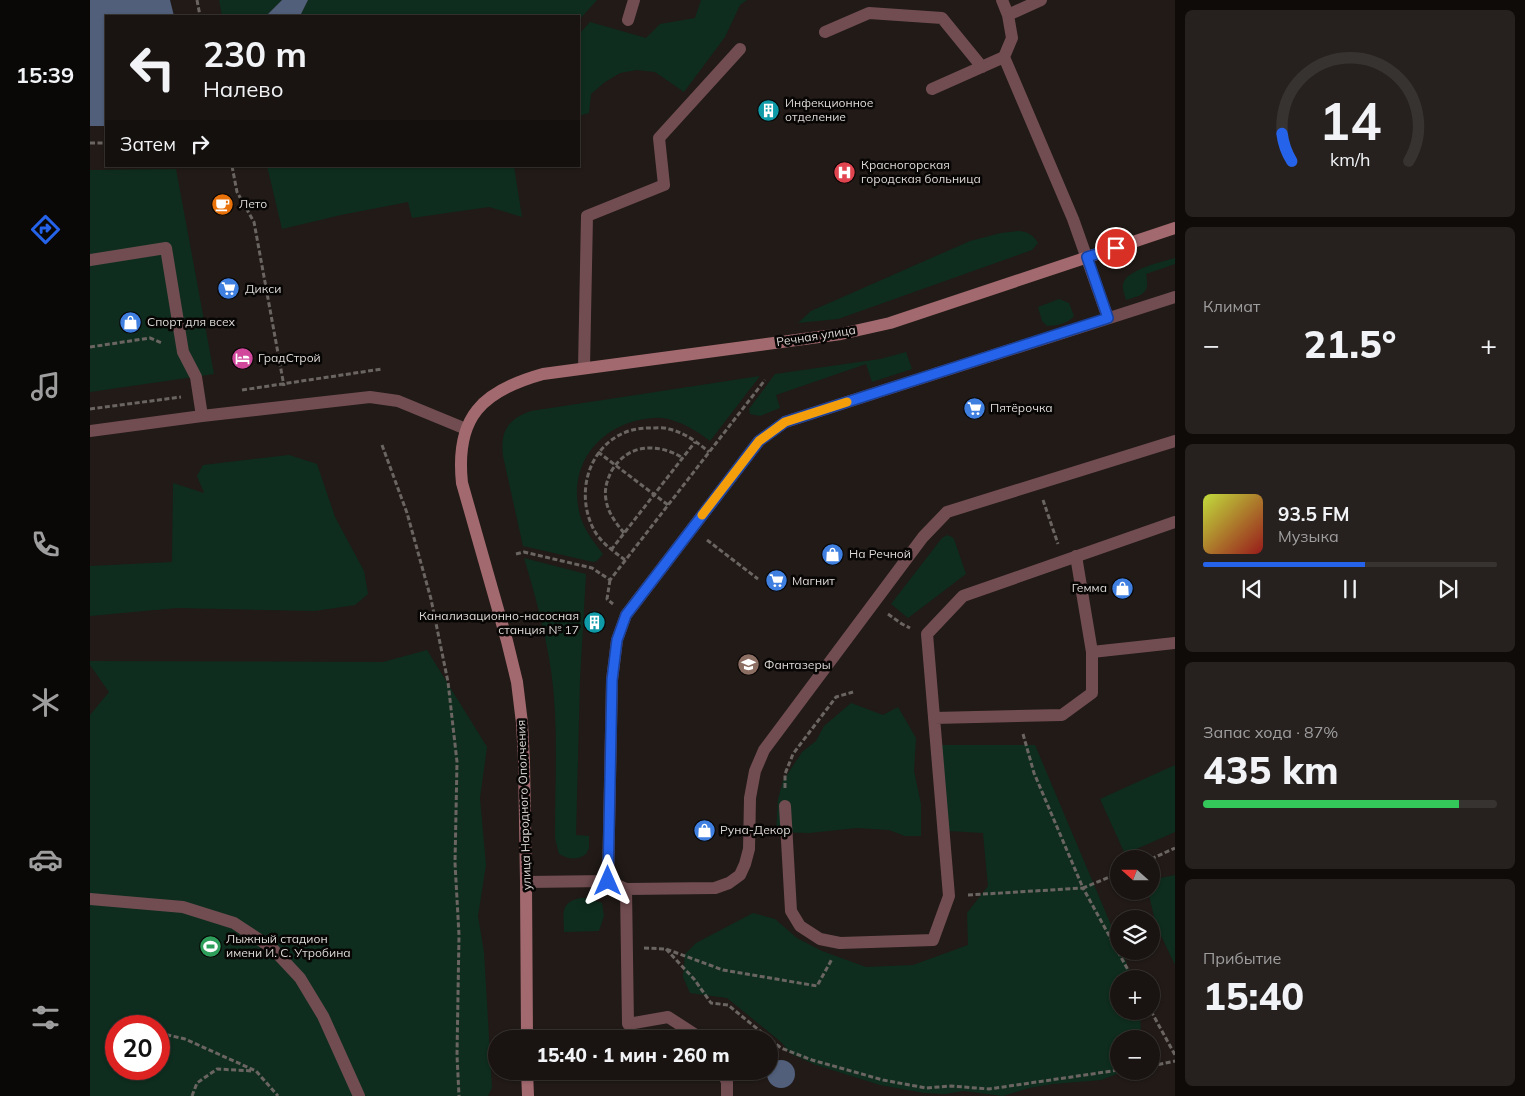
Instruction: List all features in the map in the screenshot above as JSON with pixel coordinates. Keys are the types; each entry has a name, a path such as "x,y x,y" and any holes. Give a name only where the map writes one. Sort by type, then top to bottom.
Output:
{"main road":[{"name":"Речная улица","path":"466,429 473,413 486,400 524,379 584,368 849,332 890,323 1175,228"},
{"name":"улица Народного Ополчения","path":"466,429 460,460 462,483 517,682 524,761 527,1030"},
{"path":"527,1080 528,1096"}],"lane":[{"path":"628,20 634,0"},
{"path":"932,89 1004,57 1012,38 1008,15 1002,0"},
{"path":"1008,15 1041,0"},
{"path":"825,32 869,13 942,18 982,67"},
{"path":"584,368 587,216 664,185 660,138 740,49"},
{"path":"1004,57 1073,219 1108,318"},
{"path":"90,260 166,248 183,352 196,377 202,416"},
{"path":"608,881 612,680 617,640 626,615 759,441 785,422 1175,297"},
{"path":"90,432 202,416 370,397 398,401 466,429"},
{"path":"526,882 608,881 626,889 715,888 729,883 740,876 749,849 750,798 755,771 764,750 923,537 947,512 1175,441"},
{"path":"785,806 791,911 800,926 820,939 840,943 933,940 948,896 927,634 963,596 1175,522"},
{"path":"934,718 1062,715 1092,692 1092,652 1070,558"},
{"path":"1092,652 1175,643"},
{"path":"626,889 628,1024 668,1017 688,1030"},
{"path":"90,899 182,907 234,923 272,948 300,978 309,993 322,1016 359,1096"},
{"path":"726,1080 727,1096"}],"path":[{"path":"197,0 200,15"},
{"path":"90,143 105,143"},
{"path":"232,167 237,192 254,222 286,406"},
{"path":"90,347 150,338 183,352"},
{"path":"238,391 382,369"},
{"path":"516,554 524,552 592,568 610,580 765,380"},
{"path":"90,409 198,394"},
{"path":"625,560 602,542 593,528 585,506 585,484 590,467 598,452 610,440 639,428 668,428 688,436 709,452"},
{"path":"611,550 696,442"},
{"path":"382,445 407,512 431,599 448,682 457,762 455,863 459,935 459,1096"},
{"path":"624,533 610,513 606,500 605,486 616,465 624,457 646,447 665,449 683,458"},
{"path":"598,452 668,505"},
{"path":"1038,484 1070,558"},
{"path":"692,529 758,579"},
{"path":"888,614 902,624"},
{"path":"785,806 785,774 793,754 836,697 853,692"},
{"path":"1018,717 1034,773 1083,888 1128,970"},
{"path":"1160,855 1175,848"},
{"path":"978,894 1083,888 1110,877"},
{"path":"626,947 666,950 723,970 817,986 840,943"},
{"path":"666,950 694,979 711,1004 728,1005 781,1048 842,1070 926,1088 951,1086 990,1089 1110,1071"},
{"path":"1156,1020 1175,1055"},
{"path":"170,1036 185,1039 256,1071 278,1096"},
{"path":"1160,1064 1175,1061"},
{"path":"192,1096 197,1083 217,1069 256,1071"}],"green space":[{"path":"219,0 282,0 267,15 222,15"},
{"path":"308,0 597,0 580,19 580,15 300,15"},
{"path":"701,0 747,0 740,5 725,37 684,92 655,72 637,70 620,73 605,82 591,94 589,113 580,116 580,33 590,22 646,38 660,24 695,18"},
{"path":"267,167 514,167 522,217 489,207 412,218 408,202 282,229"},
{"path":"176,169 214,374 90,392 90,170"},
{"path":"1019,231 1028,233 1036,240 1038,243 1032,250 838,319 798,323 811,311 970,241 1001,233"},
{"path":"1175,258 1175,264 1146,274 1147,285 1144,292 1141,295 1126,300 1123,285 1130,275 1145,267"},
{"path":"1059,299 1069,303 1074,316 1062,324 1047,326 1042,321 1038,307"},
{"path":"906,352 912,369 872,382 866,364 776,395 780,408 760,416 750,414 749,409 775,374 880,359"},
{"path":"760,376 710,441 681,423 656,418 639,420 624,425 598,441 582,465 578,479 577,495 579,511 585,528 603,554 597,561 593,562 523,546 502,447 504,433 516,418 531,411"},
{"path":"289,455 317,464 335,517 364,571 368,594 355,605 315,611 177,608 90,616 90,566 172,562 173,483 204,493 197,476 203,465"},
{"path":"947,535 954,539 966,574 908,618 891,604 942,538"},
{"path":"524,558 586,574 580,680 576,835 589,836 589,848 586,854 576,858 569,858 559,854 555,838 556,744 554,693 544,634"},
{"path":"427,650 487,747 480,798 486,865 478,916 484,952 489,1030 488,1080 492,1080 492,1088 488,1096 90,1096 90,715 109,692 90,665 90,661 383,662"},
{"path":"851,703 883,715 898,707 916,738 914,771 921,804 921,836 905,836 889,830 857,828 809,833 776,832 778,799 783,781 802,752 816,741 824,726"},
{"path":"941,745 1035,745 1110,923 1110,960 1125,960 1129,970 1110,970 1110,1020 1140,1020 1141,1030 1110,1030 1110,1077 1101,1080 1029,1088 1003,1096 964,1091 945,1094 924,1093 880,1085 816,1065 791,1054 778,1040 778,1030 766,1030 727,998 690,993 683,977 685,954 696,943 753,913 775,919 797,938 822,951 866,967 913,965 968,945 967,913 988,886 983,833 949,831"},
{"path":"1175,765 1175,832 1134,850 1123,850 1100,799"},
{"path":"1175,875 1175,965 1160,933 1160,910 1152,910 1150,900 1160,900 1160,878"},
{"path":"587,898 602,903 604,916 599,931 564,932 564,910 573,900"}],"water":[{"path":"90,0 170,0 174,15 105,15 105,126 90,126"},
{"path":"282,0 308,0 300,15 267,15"},
{"path":"778,1061 786,1061 794,1069 794,1079 786,1087 776,1087 769,1080 778,1080"}],"slow traffic":[{"path":"702,515 759,441 785,422 847,402"}],"place":[{"name":"Инфекционное отделение","path":"769,110"},
{"name":"Красногорская городская больница","path":"845,172"},
{"name":"Лето","path":"223,204"},
{"name":"Дикси","path":"229,289"},
{"name":"Спорт для всех","path":"131,322"},
{"name":"ГрадСтрой","path":"242,358"},
{"name":"Пятёрочка","path":"974,408"},
{"name":"На Речной","path":"833,554"},
{"name":"Магнит","path":"776,581"},
{"name":"Гемма","path":"1123,588"},
{"name":"Канализационно-насосная станция № 17","path":"595,623"},
{"name":"Фантазеры","path":"748,665"},
{"name":"Руна-Декор","path":"704,830"},
{"name":"Лыжный стадион имени И. С. Утробина","path":"210,946"}],"route":[{"path":"608,881 612,680 617,640 626,615 759,441 785,422 1108,318 1087,257 1116,248"}]}
